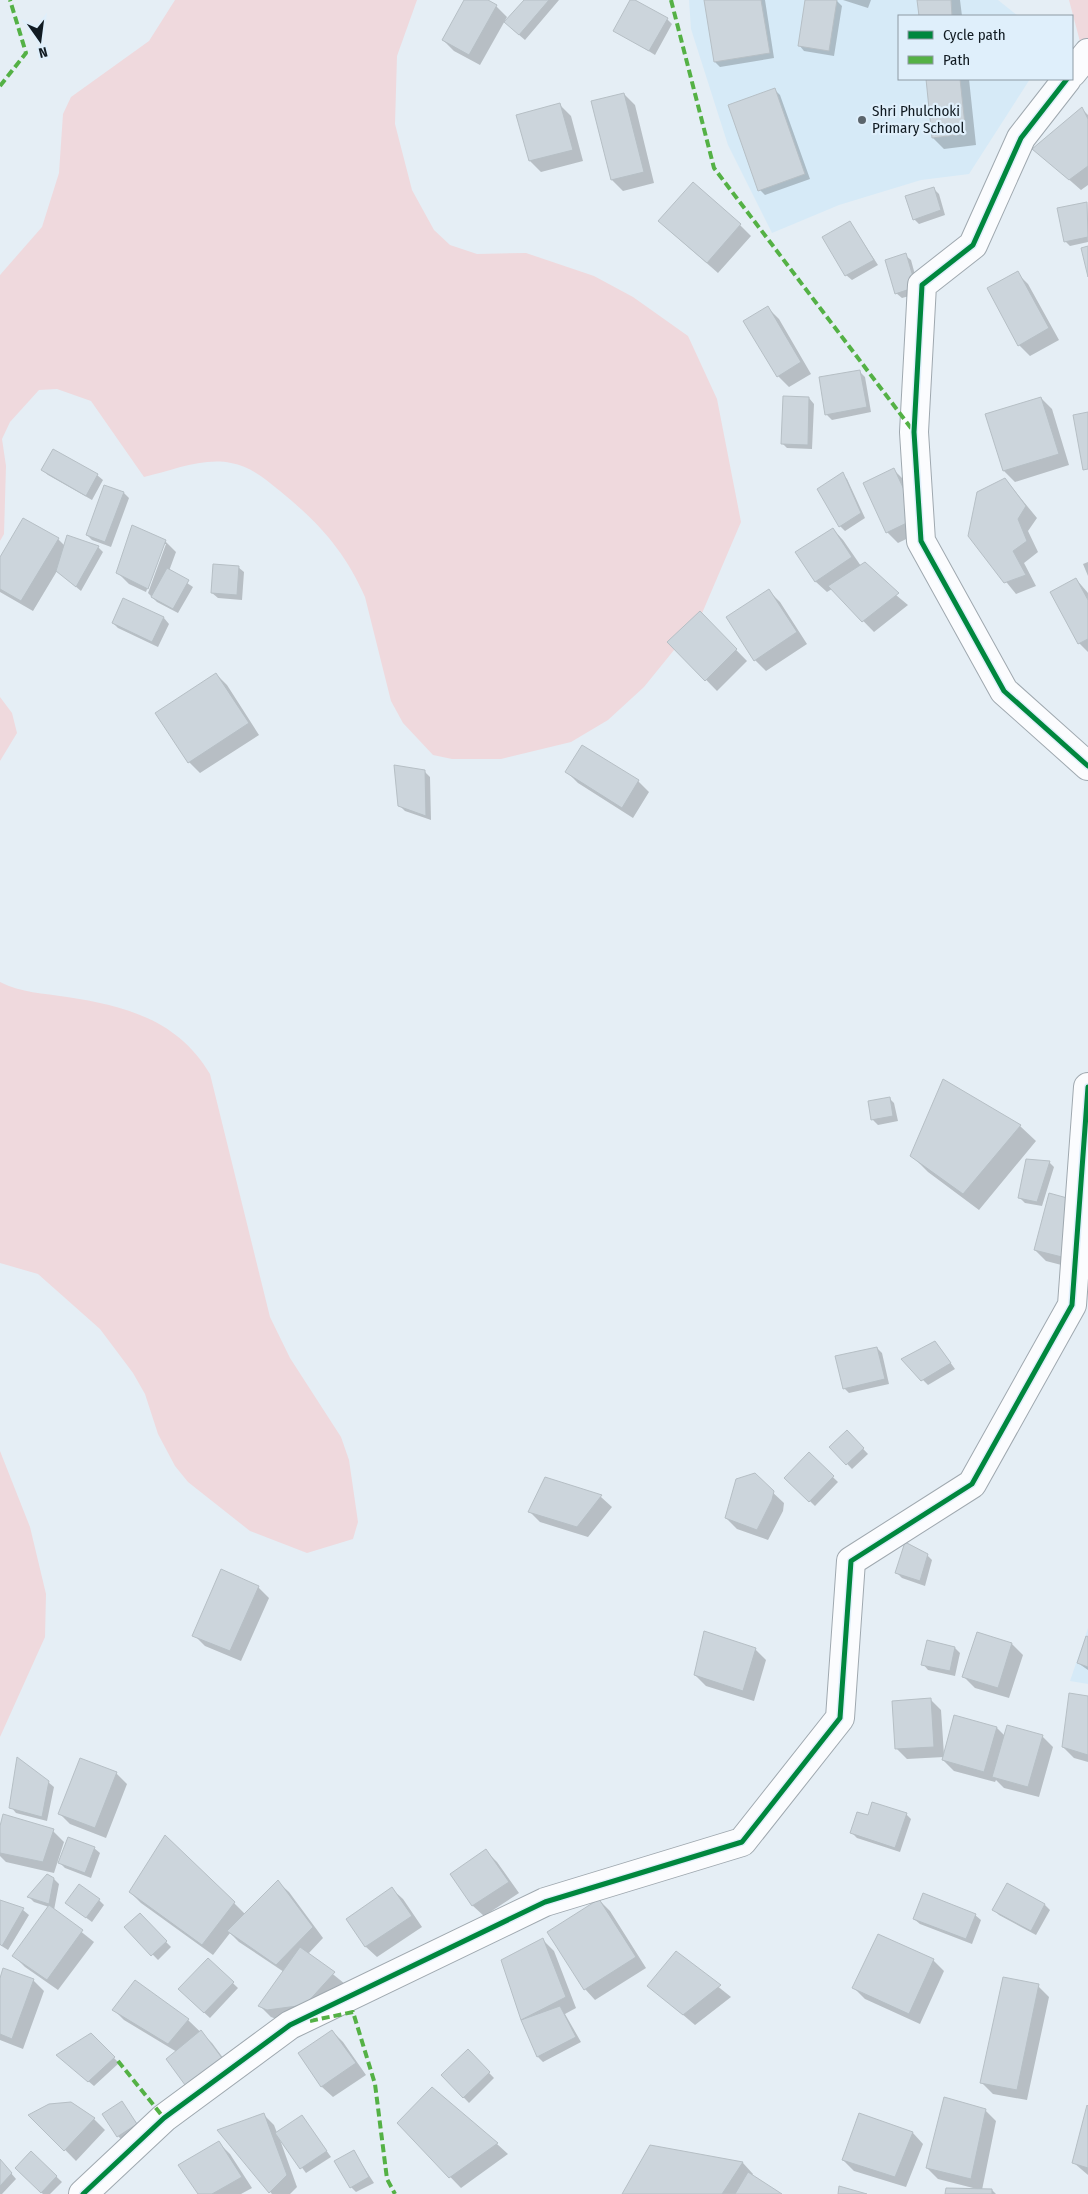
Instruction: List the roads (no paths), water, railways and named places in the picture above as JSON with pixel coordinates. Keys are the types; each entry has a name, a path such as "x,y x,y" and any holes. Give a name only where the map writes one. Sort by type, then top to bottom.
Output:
{"street":[{"path":"1073,72 1088,52"},
{"path":"1066,80 1021,138 973,245 922,285 914,432 921,541 1004,691 1088,766"},
{"path":"83,2194 164,2118 290,2025 545,1902 742,1842 840,1718 851,1561 972,1484 1072,1304 1088,1086"}],"place":[{"name":"Shri Phulchoki Primary School","path":"862,120"}]}
